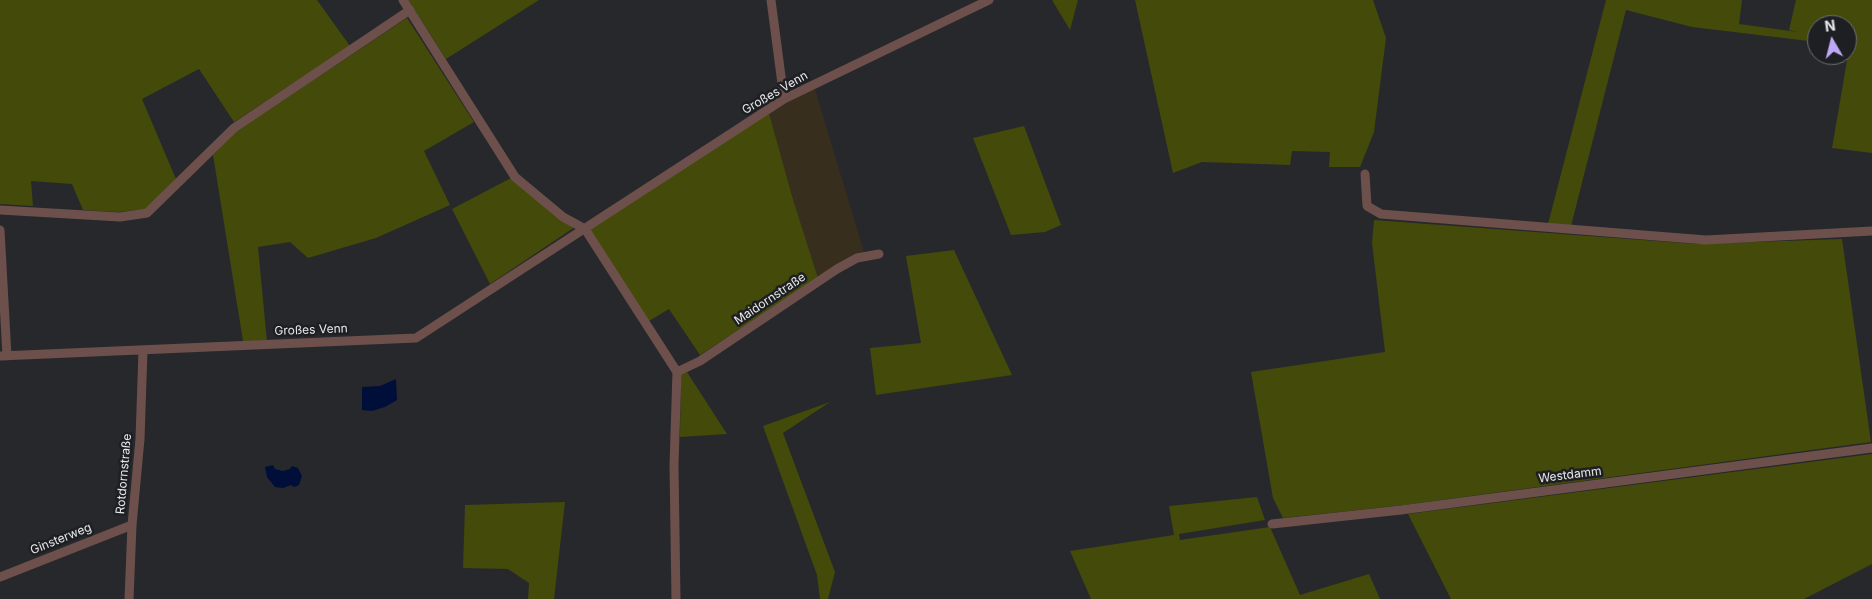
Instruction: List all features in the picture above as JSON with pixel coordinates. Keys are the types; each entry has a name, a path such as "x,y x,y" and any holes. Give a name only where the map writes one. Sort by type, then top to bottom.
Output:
{"street":[{"path":"403,0 515,177 563,217 585,228 676,372 674,465 676,599"},
{"path":"771,0 784,99"},
{"name":"Großes Venn","path":"0,230 3,356 416,338 784,99 989,0"},
{"path":"0,210 120,217 147,213 234,128 410,10"},
{"path":"1366,174 1367,206 1381,214 1706,240 1872,231"},
{"name":"Maidornstraße","path":"676,372 700,361 837,269 857,258 879,254"},
{"name":"Rotdornstraße","path":"129,599 132,525 140,439 143,350"},
{"name":"Westdamm","path":"1272,524 1401,510 1872,448"},
{"name":"Ginsterweg","path":"0,577 132,525"}],"shaded area":[{"path":"814,86 864,252 851,256 818,278 792,196 769,113"}],"green space":[{"path":"0,0 317,0 350,46 234,122 199,69 142,99 176,179 146,209 118,212 83,210 72,184 31,181 33,206 0,204"},
{"path":"408,0 539,0 446,59"},
{"path":"1052,0 1078,0 1070,30"},
{"path":"1135,0 1373,0 1386,38 1374,132 1360,167 1329,167 1330,152 1292,151 1290,165 1202,162 1173,173"},
{"path":"1606,0 1742,0 1739,24 1798,32 1789,30 1796,0 1872,0 1872,153 1832,148 1846,65 1857,65 1857,15 1807,15 1807,41 1692,27 1626,10 1571,226 1548,224"},
{"path":"407,18 474,122 424,151 450,205 376,238 308,258 290,242 258,247 267,342 243,341 213,155 235,132"},
{"path":"769,113 792,196 818,278 700,355 669,309 649,321 589,230"},
{"path":"1024,126 1061,225 1045,232 1011,235 973,138"},
{"path":"511,178 575,227 490,284 452,209"},
{"path":"1374,220 1696,244 1842,239 1871,442 1404,505 1283,518 1273,498 1251,372 1385,352 1372,243"},
{"path":"954,250 1012,375 876,395 870,348 921,343 906,256"},
{"path":"687,372 727,434 680,437 681,374"},
{"path":"830,402 783,433 835,572 828,599 820,599 817,575 763,426"},
{"path":"1872,454 1872,564 1804,599 1451,599 1408,514"},
{"path":"1257,497 1265,520 1179,534 1180,540 1270,527 1300,595 1369,574 1380,599 1091,599 1070,551 1174,535 1169,506"},
{"path":"565,502 554,599 528,599 529,583 508,569 463,568 465,505"}],"water":[{"path":"396,379 397,400 385,407 372,411 362,410 362,387 380,386"},
{"path":"273,465 275,469 283,471 290,469 292,466 298,468 302,476 299,485 283,488 275,487 267,477 265,467"}]}
